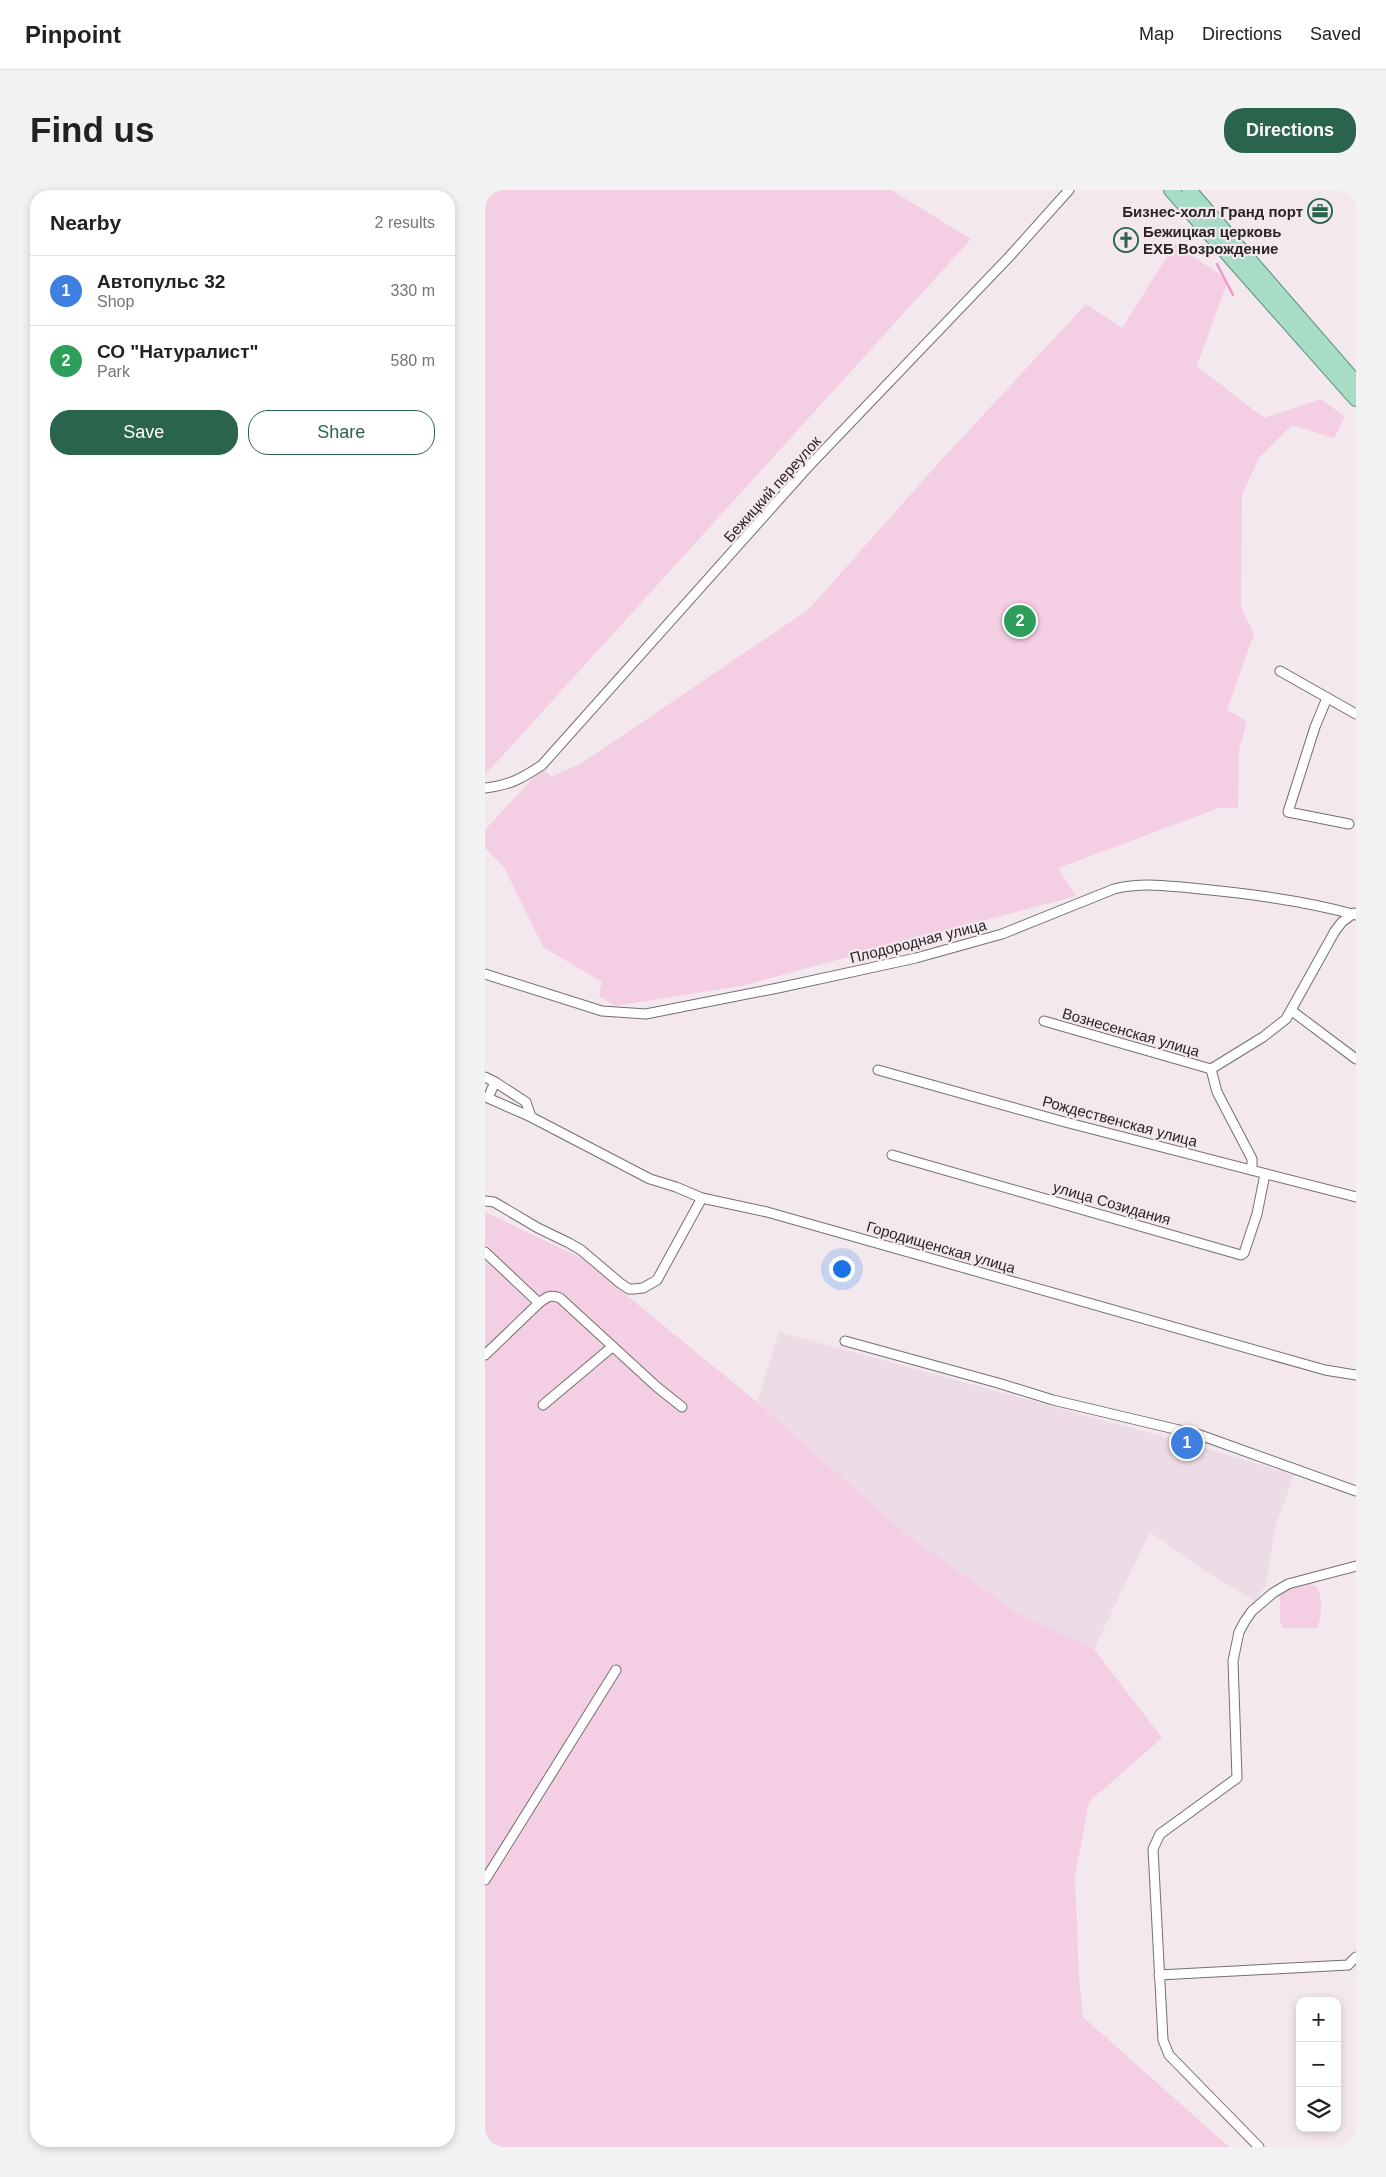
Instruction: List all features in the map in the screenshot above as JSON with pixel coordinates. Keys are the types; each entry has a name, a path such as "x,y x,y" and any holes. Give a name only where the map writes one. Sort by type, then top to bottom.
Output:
{"main road":[{"path":"1189,190 1356,383"},
{"path":"1172,192 1356,399"}],"street":[{"name":"Бежицкий переулок","path":"485,788 502,786 522,779 542,765 809,467 1009,257 1069,190"},
{"path":"1280,671 1356,714"},
{"path":"1327,698 1315,727 1288,812 1349,824"},
{"name":"Плодородная улица","path":"485,974 602,1011 646,1014 916,958 1002,934 1130,885 1151,884 1253,895 1355,914"},
{"path":"1251,1170 1252,1159 1217,1092 1211,1069 1263,1037 1287,1019 1335,931 1342,922 1355,914"},
{"path":"1292,1011 1356,1060"},
{"name":"Вознесенская улица","path":"1044,1021 1211,1069"},
{"name":"Рождественская улица","path":"877,1070 1356,1197"},
{"path":"485,1077 527,1102 531,1117"},
{"name":"Городищенская улица","path":"495,1082 487,1097 531,1117 650,1179 702,1198 767,1212 1325,1370 1356,1375"},
{"name":"улица Созидания","path":"892,1155 1241,1255 1244,1253 1251,1237 1265,1174"},
{"path":"485,1201 494,1202 538,1228 581,1250 620,1283 629,1289 634,1289 643,1288 657,1280 702,1198"},
{"path":"485,1252 539,1303"},
{"path":"485,1355 539,1303 547,1296 553,1295 559,1298 612,1347 682,1407"},
{"path":"845,1341 1053,1400 1200,1435 1356,1491"},
{"path":"543,1405 612,1347"},
{"path":"1259,2147 1169,2055 1163,2040 1153,1849 1161,1834 1237,1778 1233,1661 1239,1632 1252,1611 1273,1593 1288,1584 1356,1566"},
{"path":"485,1880 616,1670"},
{"path":"1159,1976 1348,1965 1356,1957"}],"shaded area":[{"path":"485,190 891,190 971,239 485,775"},
{"path":"1175,244 1228,280 1197,366 1264,418 1321,399 1345,417 1334,438 1292,425 1259,458 1242,495 1241,607 1254,634 1227,710 1247,721 1239,751 1238,808 1219,808 1058,868 1076,896 741,986 615,1006 599,996 602,982 543,947 504,867 485,848 485,830 542,768 551,777 582,763 809,609 934,468 1086,304 1122,328"},
{"path":"485,1212 581,1258 757,1402 904,1532 1017,1613 1094,1649 1162,1738 1089,1802 1075,1876 1079,1977 1083,2017 1229,2147 485,2147"},
{"path":"779,1332 1198,1446 1294,1475 1275,1527 1266,1585 1255,1601 1205,1571 1150,1532 1094,1649 1017,1613 904,1532 757,1402"},
{"path":"1310,1584 1316,1586 1321,1600 1320,1618 1317,1628 1283,1628 1280,1621 1280,1593 1284,1589"}],"waterway":[{"path":"1217,264 1233,295"}],"place":[{"name":"Бизнес-холл Гранд порт","path":"1320,211"},
{"name":"Бежицкая церковь ЕХБ Возрождение","path":"1126,240"},
{"name":"СО \"Натуралист\"","path":"1020,621"},
{"name":"Автопульс 32","path":"1187,1443"}]}
